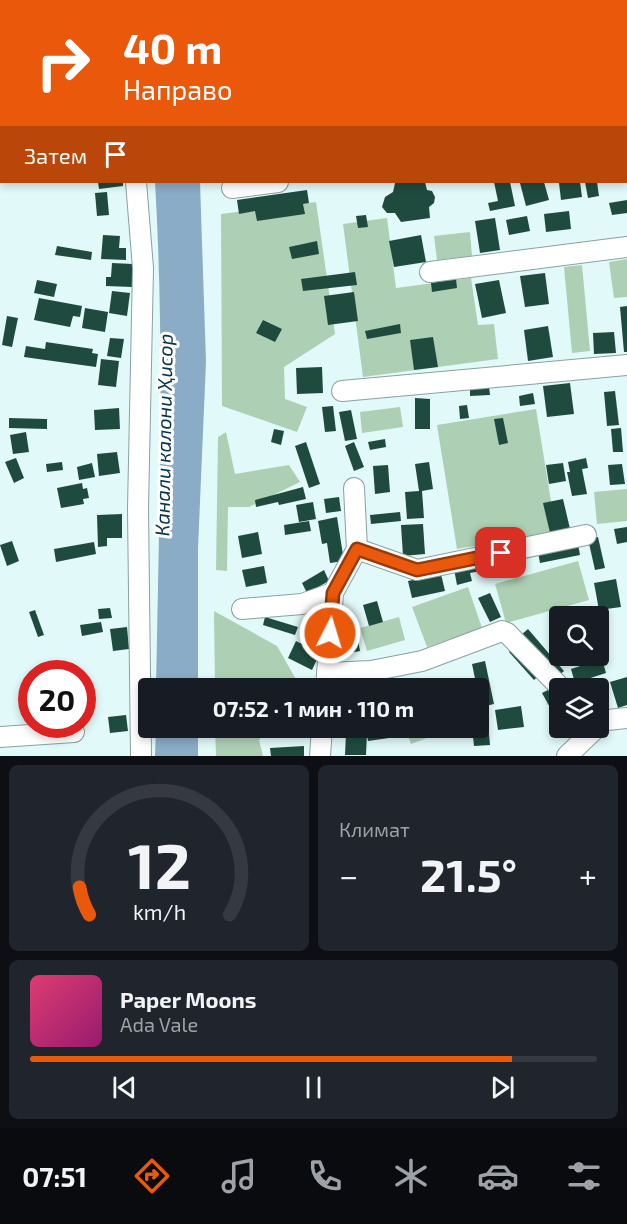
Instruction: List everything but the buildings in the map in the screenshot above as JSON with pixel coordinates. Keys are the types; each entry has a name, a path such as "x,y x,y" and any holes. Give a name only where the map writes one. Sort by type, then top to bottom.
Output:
{"street":[{"path":"136,183 143,268 138,508 141,756"},
{"path":"232,188 270,183"},
{"path":"430,273 627,247"},
{"path":"342,391 627,365"},
{"path":"326,678 333,593 357,549 354,488"},
{"path":"357,549 417,570 586,535"},
{"path":"242,609 302,604 333,593"},
{"path":"340,678 422,661 502,631 507,633 551,678"},
{"path":"609,722 627,718"},
{"path":"0,737 18,736"},
{"path":"320,756 321,738"},
{"path":"567,756 585,738"}],"green space":[{"path":"316,202 335,334 284,367 285,399 307,407 297,432 222,406 221,214"},
{"path":"387,218 396,288 471,278 478,325 494,324 498,359 363,377 343,224"},
{"path":"470,232 472,256 437,260 434,236"},
{"path":"627,259 627,297 614,298 609,262"},
{"path":"582,265 590,351 572,353 564,267"},
{"path":"400,407 403,427 362,433 360,412"},
{"path":"536,409 556,532 457,549 437,425"},
{"path":"226,432 235,474 289,465 300,482 249,507 228,507 227,571 216,570 218,437"},
{"path":"627,489 627,521 597,524 594,492"},
{"path":"578,561 589,600 567,606 549,606 549,611 506,623 495,584"},
{"path":"468,587 482,628 427,647 412,607"},
{"path":"214,611 277,646 295,678 215,678"},
{"path":"399,617 405,640 367,651 360,628"},
{"path":"215,738 261,738 259,740 263,756 216,756"},
{"path":"409,738 427,738 411,744"}],"water":[{"name":"Канали калони Ҳисор","path":"155,183 200,183 206,362 198,548 198,678 156,678 160,498 160,308"},
{"path":"156,738 198,738 198,756 155,756"}],"route":[{"path":"330,633 333,593 357,549 417,570 501,553"}]}
